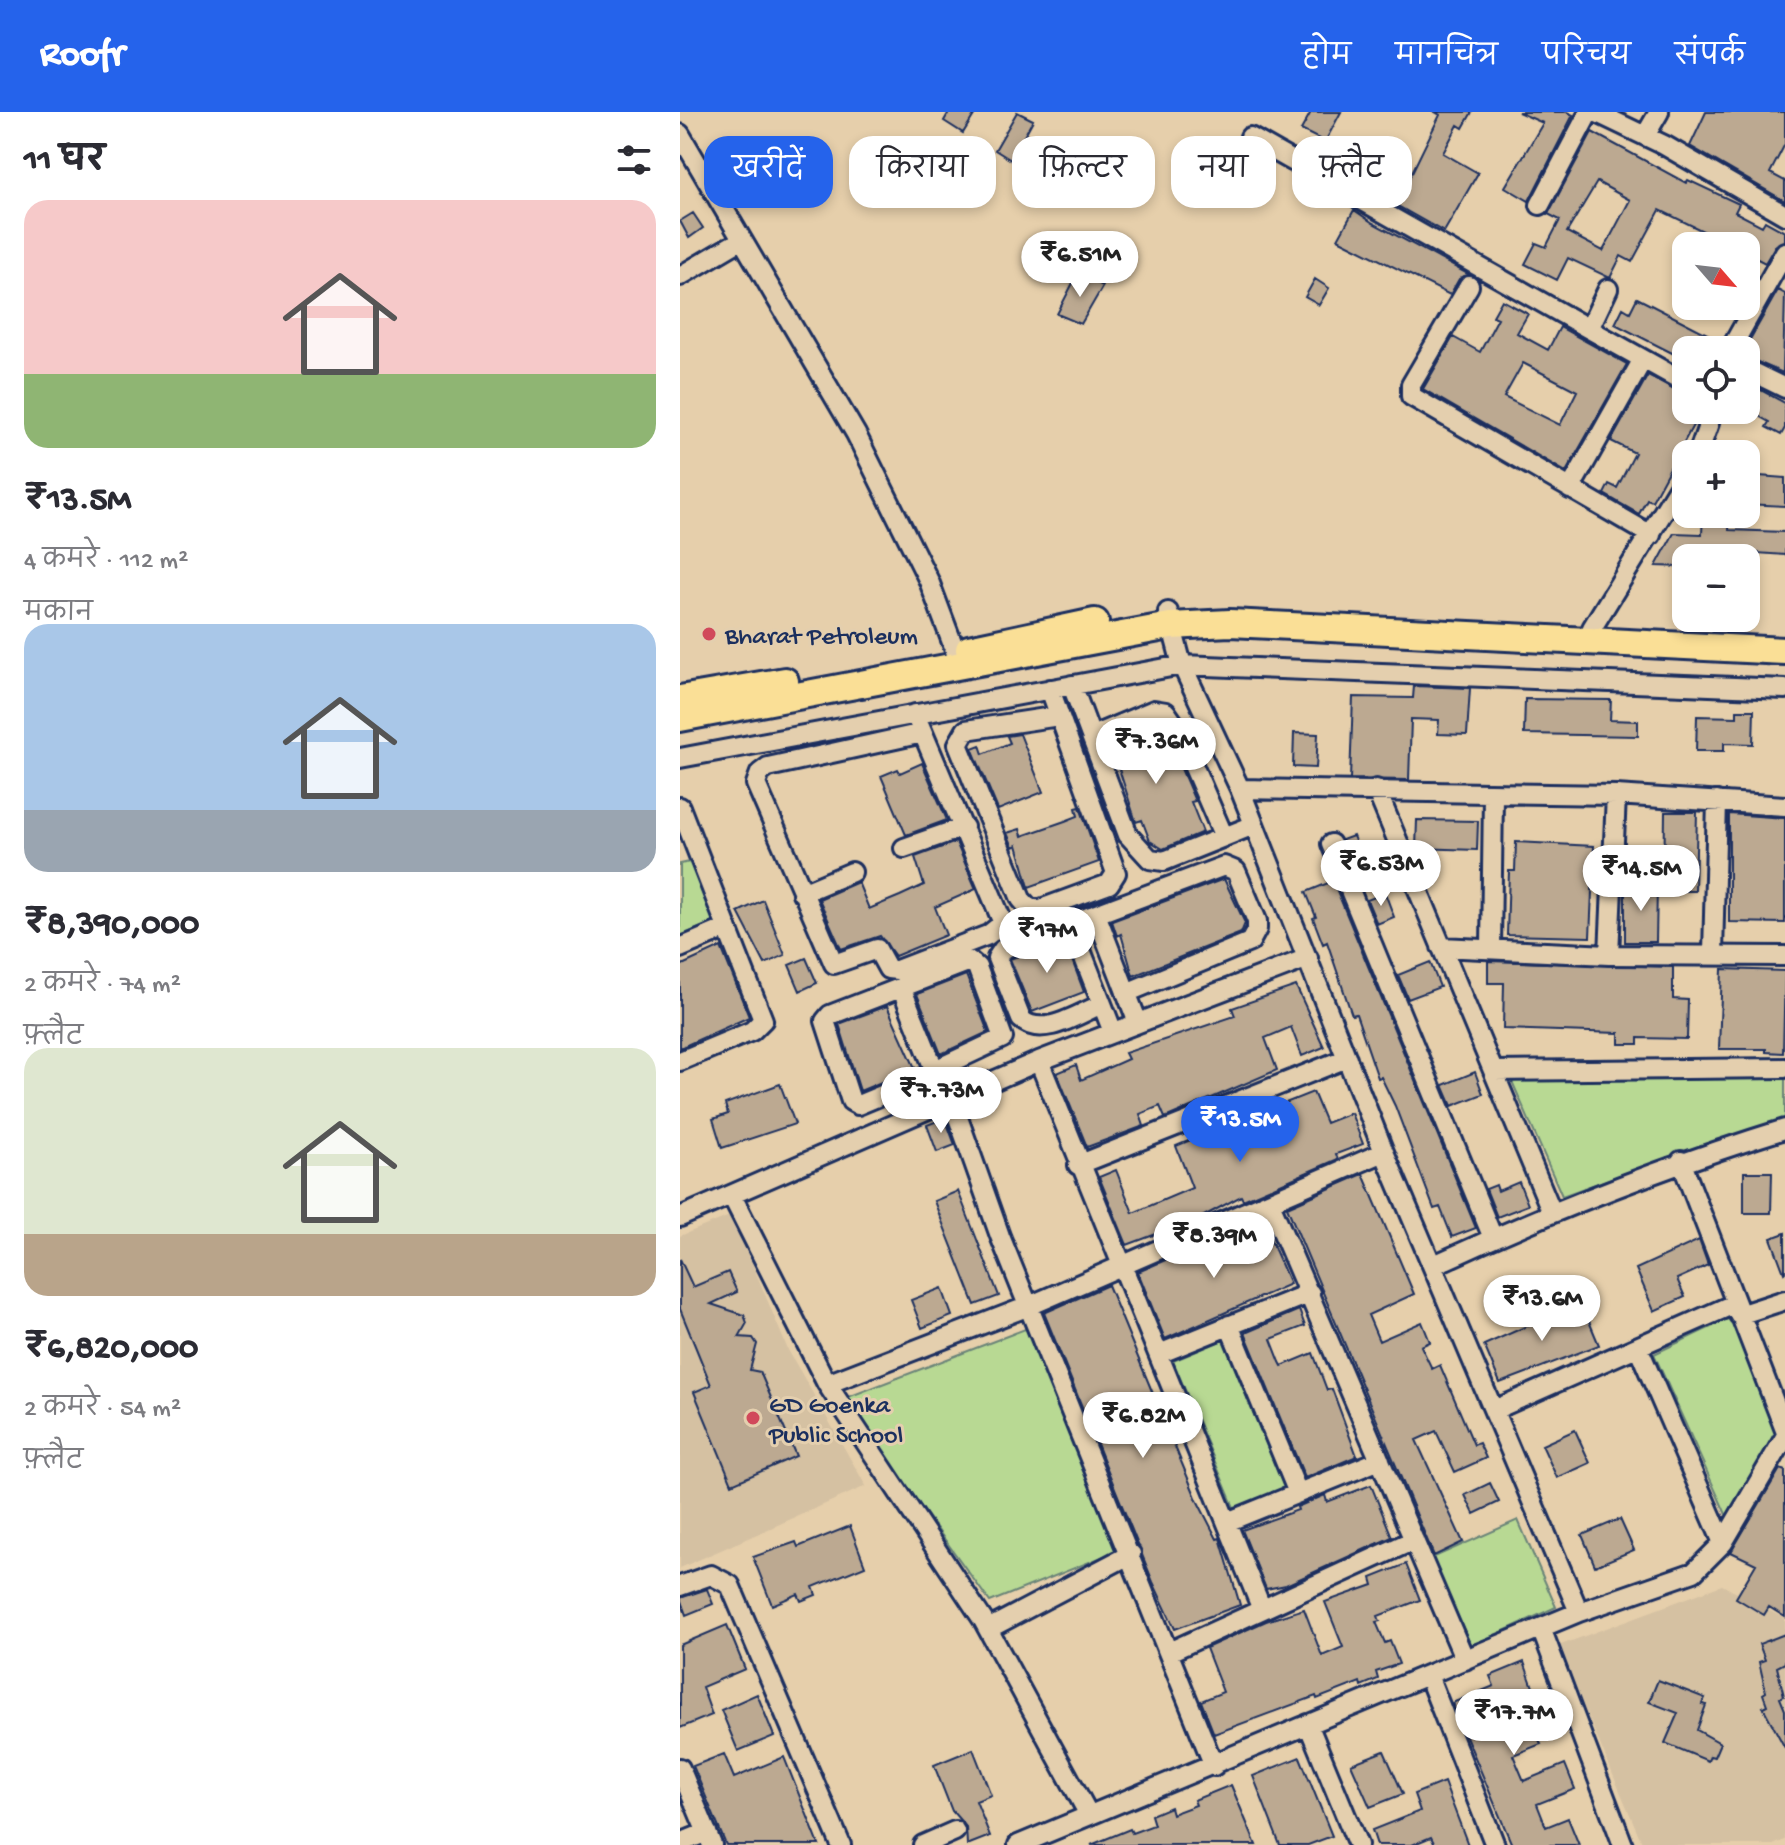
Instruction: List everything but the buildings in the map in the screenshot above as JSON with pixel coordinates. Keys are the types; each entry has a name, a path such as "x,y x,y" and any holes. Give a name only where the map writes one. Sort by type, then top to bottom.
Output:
{"highway":[{"path":"680,718 1232,607 1379,624 1785,651"},
{"path":"680,699 956,653 1030,634 1169,619"},
{"path":"1379,624 1785,634"}],"street":[{"path":"1540,205 1592,112 1645,136 1785,215"},
{"path":"1645,136 1659,112"},
{"path":"680,134 856,434 929,581 956,653"},
{"path":"1276,152 1672,376"},
{"path":"680,276 741,240"},
{"path":"1738,336 1785,252"},
{"path":"1469,286 1411,385 1410,393 1651,535"},
{"path":"1589,329 1608,289"},
{"path":"1570,489 1642,361"},
{"path":"1760,376 1785,388"},
{"path":"1592,628 1672,499"},
{"path":"1169,619 1182,665 1240,789 1384,1152 1579,1612"},
{"path":"680,758 1182,665 1785,689"},
{"path":"1072,685 1128,835 1144,855 1164,861 1254,825"},
{"path":"1050,689 1116,873 1109,884 1038,910 1028,907 1021,899 958,744 966,730 1059,716"},
{"path":"1092,736 1154,710 1166,712 1177,728 1224,837"},
{"path":"915,714 1002,918 1002,925 988,935 897,970 888,969 877,949 834,964 756,784 760,773 768,767 923,733"},
{"path":"1240,789 1616,795 1785,806"},
{"path":"1376,789 1551,1210"},
{"path":"1491,949 1493,795"},
{"path":"1609,955 1616,795"},
{"path":"1713,953 1717,801"},
{"path":"680,807 689,854 727,928 763,1020 756,1029 680,1061"},
{"path":"904,848 964,827"},
{"path":"1331,844 1493,1238"},
{"path":"1102,1004 1044,1028 1029,1026 1021,1019 998,969 997,958 1003,949 1070,922 1224,866 1236,871 1257,921 1257,929 1250,942 1126,993"},
{"path":"802,893 852,872"},
{"path":"1096,914 1138,1023"},
{"path":"1070,922 1113,1032"},
{"path":"680,948 727,928"},
{"path":"1441,947 1609,955 1713,953 1785,956"},
{"path":"680,1217 1039,1061 1308,958"},
{"path":"970,961 977,967 1004,1031 999,1042 929,1074 858,1105 851,1101 824,1027 830,1015 970,961"},
{"path":"898,988 942,1104 956,1112 1029,1306 1214,1766"},
{"path":"1078,1165 1347,1058"},
{"path":"1039,1061 1078,1165 1159,1354 1261,1607"},
{"path":"1494,1071 1785,1068"},
{"path":"1434,1265 1551,1210 1681,1161 1785,1129"},
{"path":"827,1384 1029,1306 1384,1152"},
{"path":"1681,1161 1785,1430"},
{"path":"732,1196 827,1384 988,1629 1089,1815"},
{"path":"1270,1203 1465,1660"},
{"path":"1159,1354 1310,1293"},
{"path":"1494,1410 1638,1347 1737,1310 1785,1300"},
{"path":"1229,1325 1298,1493"},
{"path":"1638,1347 1723,1543"},
{"path":"1018,1845 1579,1612 1694,1572 1723,1543 1780,1457 1785,1437"},
{"path":"1227,1522 1380,1460"},
{"path":"1169,1652 1261,1607 1414,1540"},
{"path":"988,1629 1131,1554"},
{"path":"680,1586 711,1575 722,1577 730,1585 841,1845"},
{"path":"1541,1628 1623,1845"},
{"path":"1428,1675 1495,1845"},
{"path":"1308,1724 1357,1845"},
{"path":"680,1768 710,1838 680,1843"},
{"path":"923,1845 955,1831"}],"shaded area":[{"name":"GD Goenka Public School","path":"732,1215 788,1350 866,1486 680,1568 680,1236"},
{"path":"1722,1585 1785,1619 1785,1840 1773,1845 1643,1845 1558,1646"}],"green space":[{"path":"690,862 714,922 680,936 680,864"},
{"path":"1511,1079 1785,1079 1785,1123 1712,1142 1562,1196"},
{"path":"1730,1318 1778,1432 1729,1521 1654,1354"},
{"path":"1033,1326 1122,1549 990,1602 843,1399"},
{"path":"1223,1340 1285,1489 1235,1510 1173,1361"},
{"path":"1518,1520 1556,1607 1471,1646 1432,1558"}],"place":[{"name":"Bharat Petroleum","path":"709,634"},
{"name":"GD Goenka Public School","path":"753,1418"}]}
